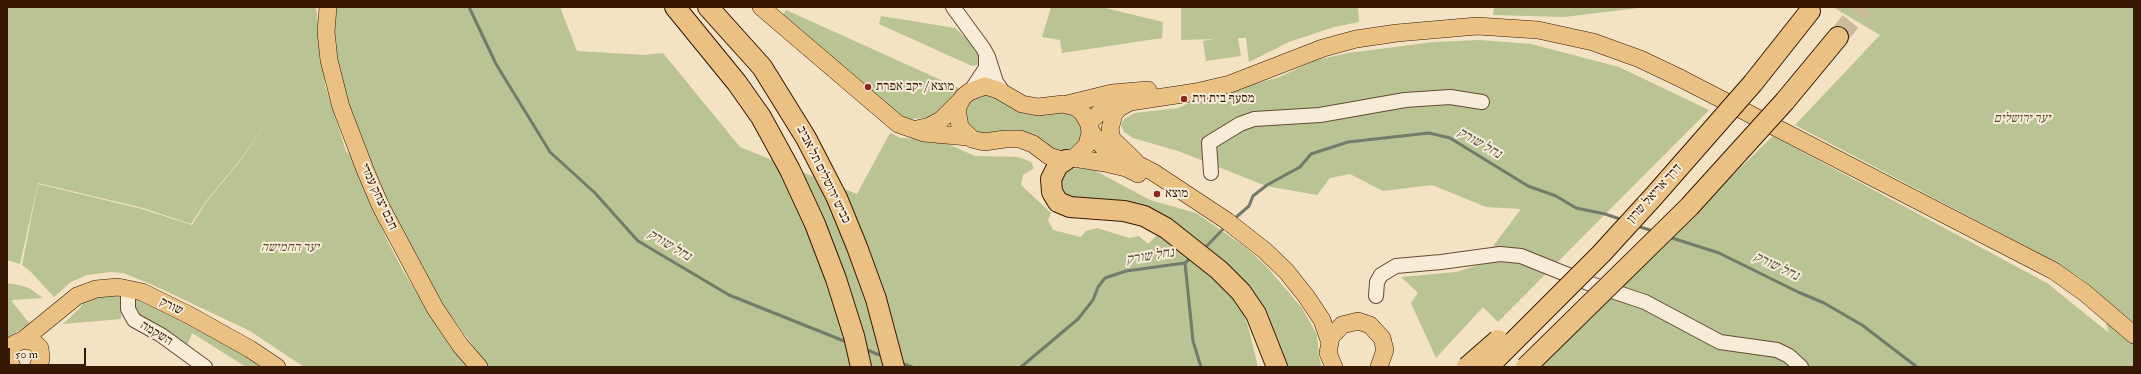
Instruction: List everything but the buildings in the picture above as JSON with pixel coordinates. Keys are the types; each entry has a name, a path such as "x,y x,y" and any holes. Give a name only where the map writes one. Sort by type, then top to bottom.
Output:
{"highway":[{"path":"674,7 725,66 746,95 761,117 790,170 815,224 836,279 854,336 861,367"},
{"name":"כביש ירושלים תל אביב","path":"708,7 747,50 770,80 806,138 837,198 876,299 894,367"},
{"name":"דרך אריאל שרון","path":"1488,367 1601,254 1654,196 1753,83 1810,11"},
{"path":"1526,367 1689,207 1785,101 1838,37"},
{"path":"1070,159 1058,166 1051,179 1052,192 1058,202 1070,206 1114,209 1134,213 1155,221 1177,236 1231,281 1249,303 1263,330 1277,367"},
{"path":"1467,367 1601,254"}],"main road":[{"name":"חכם יצחק עמדי","path":"328,7 326,32 331,68 341,106 366,172 381,207 435,308 479,367"},
{"path":"761,7 891,118 910,129 924,133 968,137 984,142 1005,139 1020,139 1033,144 1049,156 1105,162 1126,168 1191,198"},
{"path":"1070,159 1082,152 1087,145 1090,129 1089,124 1092,119 1110,105 1127,100 1154,98 1212,89 1263,72 1330,46 1356,39 1397,33 1478,26 1508,27 1552,33 1593,42 1640,60 1680,78 2054,271 2085,293 2134,335"},
{"path":"910,129 923,128 935,124 946,116 972,89 990,87 1017,102 1033,106 1067,104 1112,93 1193,85 1263,72"},
{"path":"1135,161 1112,139 1110,129 1112,119 1119,108 1125,105 1154,98"},
{"path":"960,101 957,118 960,127 968,137"},
{"path":"1067,104 1082,112 1090,129 1102,146 1135,161 1244,234 1286,271 1306,296 1322,320 1329,340 1328,354 1334,367"},
{"name":"שורק","path":"10,364 9,354 12,346 23,340 77,296 106,287 142,292 189,315 250,349 277,367"},
{"path":"1306,296 1328,312 1350,322 1362,322 1370,325 1380,334 1392,367"},
{"name":"שורק","path":"40,362 51,328 60,310"},
{"path":"1329,340 1336,330 1350,322"},
{"path":"23,340 34,342 40,362"},
{"path":"1379,367 1384,358 1385,346"}],"street":[{"path":"953,7 983,48 988,57 996,82 1005,95"},
{"path":"972,89 986,68 986,57 983,48"},
{"path":"1211,173 1209,143 1240,124 1254,119 1320,115 1405,100 1450,97 1482,102"},
{"path":"1376,296 1377,282 1381,275 1396,266 1456,261 1500,254 1516,255 1531,259 1588,283 1645,302 1720,342 1777,350 1789,356 1801,367"},
{"name":"השקמה","path":"128,289 128,309 134,320 161,335 205,367"}],"green space":[{"name":"יער החמישה","path":"7,7 316,7 325,85 346,151 353,159 386,238 402,269 439,329 469,367 304,367 250,331 153,285 123,273 110,272 87,275 71,282 54,297 30,271 22,265 38,184 142,209 192,225 207,201 241,160 273,112 241,159 206,201 191,224 143,208 38,183 20,264 7,260"},
{"path":"334,7 560,7 577,51 644,55 663,53 740,147 857,194 890,133 901,138 941,141 975,156 1018,157 1031,162 1034,168 1023,175 1021,185 1051,213 1048,220 1053,230 1081,237 1086,231 1097,228 1129,238 1139,236 1148,244 1161,231 1205,264 1241,307 1248,326 1258,367 489,367 422,277 383,199 345,101 330,26"},
{"path":"1051,7 1101,7 1163,22 1162,38 1062,53 1060,40 1042,37"},
{"path":"1181,7 1358,7 1359,22 1334,27 1289,42 1249,62 1246,38 1238,38 1241,56 1206,61 1203,41 1214,39 1181,40"},
{"path":"1494,7 1647,7 1564,17 1493,15"},
{"name":"יער ירושלים","path":"1833,7 2134,7 2134,323 2079,277 2010,238 1795,125 1880,35"},
{"path":"786,10 961,89 932,117 911,119 901,116 780,18"},
{"path":"881,16 955,28 967,39 980,56 981,64 972,66 879,24"},
{"path":"1479,40 1531,44 1619,67 1709,110 1498,322 1483,307 1436,358 1411,303 1418,293 1401,277 1456,272 1479,265 1521,209 1486,207 1432,185 1383,191 1350,174 1330,178 1317,195 1266,186 1178,151 1133,138 1124,132 1121,125 1124,119 1135,113 1178,108 1207,95 1277,78 1316,60 1348,53 1434,42"},
{"path":"982,92 1073,112 1084,125 1083,140 1071,151 1062,152 973,133 962,112 963,106"},
{"path":"1773,136 2047,283 2109,333 2103,313 2134,340 2134,367 1534,367"},
{"path":"1078,168 1094,170 1150,200 1196,213 1245,247 1266,266 1302,308 1317,335 1319,357 1322,367 1288,367 1264,313 1196,239 1066,196 1061,190 1060,178 1068,170"},
{"path":"7,283 29,288 43,298 12,300 30,324 7,338"},
{"path":"98,295 118,296 122,299 121,319 63,324 81,307 83,301"},
{"path":"134,297 139,297 241,352 263,367 246,367 192,333 187,346 156,327 152,321 143,322 134,309"}],"waterway":[{"name":"נחל שורק","path":"469,7 496,64 550,152 595,193 638,241 729,295 849,343"},
{"name":"נחל שורק","path":"1234,219 1249,206 1253,196 1267,185 1300,167 1311,154 1348,142 1429,133 1450,138 1528,186 1556,196 1576,208 1605,214 1623,220"},
{"name":"נחל שורק","path":"1637,226 1653,231"},
{"name":"נחל שורק","path":"1204,249 1225,227"},
{"name":"נחל שורק","path":"1669,237 1719,253 1798,292 1824,303 1862,325 1917,367"},
{"name":"נחל שורק","path":"1021,367 1078,319 1093,300 1098,287 1105,278 1126,271 1185,263 1191,258"},
{"path":"1185,263 1193,341 1201,367"},
{"name":"נחל שורק","path":"865,349 884,357"},
{"name":"נחל שורק","path":"901,363 912,367"}],"tunnel":[{"path":"1838,37 1862,7"}],"place":[{"name":"מוצא / יקב אפרת","path":"868,87"},
{"name":"מסעף בית זית","path":"1184,99"},
{"name":"מוצא","path":"1157,194"}]}
